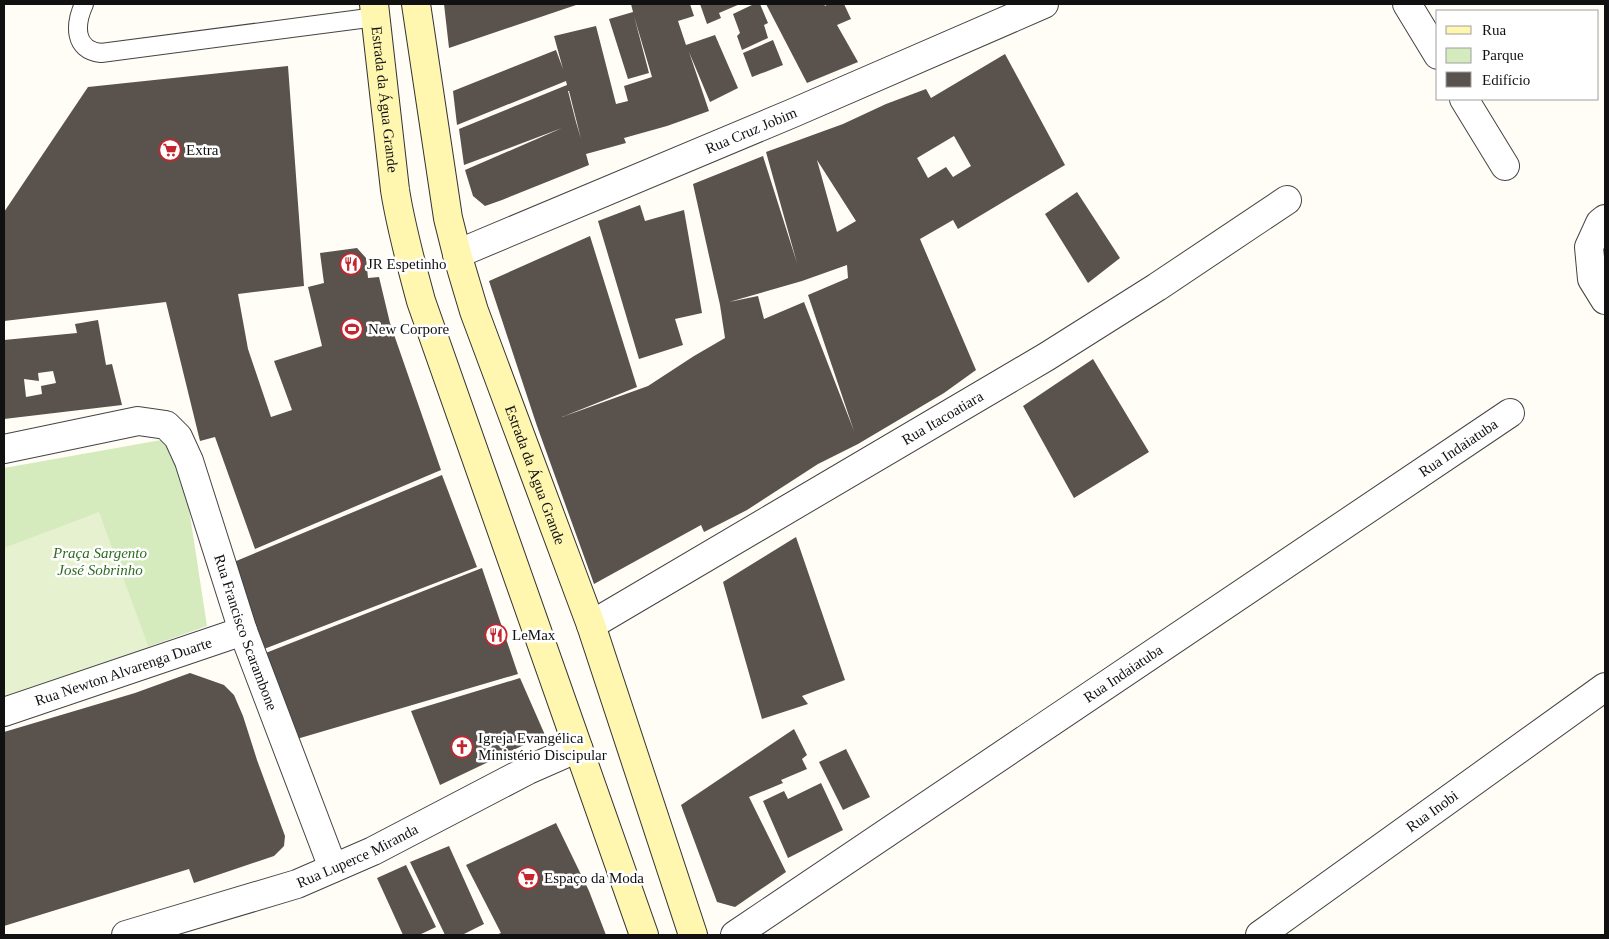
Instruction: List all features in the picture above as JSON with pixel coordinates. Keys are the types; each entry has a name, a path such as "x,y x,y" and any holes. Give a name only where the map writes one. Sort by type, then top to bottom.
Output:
{"main road":[{"name":"Estrada da Água Grande","path":"416,4 448,218 457,254 474,311 591,625 693,935"},
{"name":"Estrada da Água Grande","path":"375,10 395,190 411,265 425,310 644,935"},
{"path":"381,66 423,60"}],"street":[{"name":"Rua Cruz Jobim","path":"457,254 784,117 1044,4"},
{"path":"1407,4 1436,52"},
{"path":"1465,100 1505,166"},
{"name":"Rua Itacoatiara","path":"591,625 1046,357 1157,287 1287,200"},
{"path":"1605,219 1600,223 1589,247 1592,279 1605,300"},
{"name":"Rua Indaiatuba","path":"735,935 1510,413"},
{"name":"Rua Francisco Scarambone","path":"4,449 138,420 166,425 178,437 189,461 243,631 333,868"},
{"name":"Rua Newton Alvarenga Duarte","path":"4,712 243,631"},
{"name":"Rua Inobi","path":"1260,935 1605,687"},
{"name":"Rua Luperce Miranda","path":"126,935 297,884 373,852 528,770 578,748"}],"lane":[{"path":"84,4 78,17 77,30 82,44 91,52 101,53 375,10"}],"green space":[{"name":"Praça Sargento José Sobrinho","path":"178,437 207,626 4,698 4,468"},
{"path":"99,512 149,648 4,701 4,548"}],"building":[{"path":"444,4 579,4 449,48"},
{"path":"631,4 690,4 694,16 678,21 686,45 715,35 738,88 710,102 689,52 709,111 667,126 624,138 626,143 586,154 589,165 485,206 473,196 465,170 562,128 464,165 459,129 567,85 566,81 457,125 453,91 556,50 563,69 554,36 596,26 616,104 628,101 624,86 652,77 634,16 649,73 628,79 609,19 633,12","holes":["568,91 569,91 581,139"]},
{"path":"700,4 740,4 719,13 721,18 707,24"},
{"path":"754,4 760,4 768,23 764,25 768,38 742,50 737,36 740,33 733,14"},
{"path":"766,4 824,4 825,6 828,4 844,4 851,19 837,25 858,62 807,83"},
{"path":"773,40 783,65 752,77 743,53"},
{"path":"1005,54 1065,165 958,229 953,220 920,239 976,370 944,393 858,444 818,464 747,510 704,532 701,525 594,584 537,426 489,281 590,236 637,387 562,417 648,386 725,338 720,305 693,184 763,156 797,263 766,152 843,124 886,104 926,89 931,98","holes":["954,136 971,166 953,177 946,167 928,178 917,158","817,160 856,221 837,232","847,265 848,278 808,295 854,431 804,302 764,319 758,296 729,302 802,281"]},
{"path":"288,66 304,286 238,294 248,349 271,417 292,410 274,361 322,346 308,287 324,283 320,253 357,248 366,258 368,278 379,277 390,323 441,470 255,549 215,437 200,441 166,302 4,321 4,212 88,87"},
{"path":"1077,192 1120,258 1088,283 1045,214"},
{"path":"640,205 645,221 684,210 702,313 675,319 683,345 639,359 598,221"},
{"path":"98,320 106,365 112,364 122,405 4,419 4,340 77,333 75,324","holes":["53,371 56,383 41,386 42,394 26,397 24,379 39,381 38,373"]},
{"path":"1093,359 1149,452 1074,498 1023,406"},
{"path":"442,475 477,567 264,649 229,564"},
{"path":"796,537 845,680 802,696 808,704 762,719 723,582"},
{"path":"482,568 518,674 290,741 258,656"},
{"path":"190,673 224,685 234,695 285,836 284,846 274,856 194,883 189,869 4,926 4,732 135,693"},
{"path":"520,678 545,735 440,785 411,711"},
{"path":"794,729 807,755 802,759 807,769 781,780 783,783 749,797 786,872 735,907 717,902 681,805"},
{"path":"846,749 870,797 843,810 819,762"},
{"path":"821,783 843,830 788,858 763,801 784,791 788,799"},
{"name":"Espaço da Moda","path":"556,823 589,891 606,935 496,935 501,933 466,865"},
{"path":"449,846 484,924 462,935 445,935 410,862"},
{"path":"406,865 436,927 419,935 403,935 377,878"}],"place":[{"name":"Extra","path":"170,150"},
{"name":"JR Espetinho","path":"351,264"},
{"name":"New Corpore","path":"352,329"},
{"name":"LeMax","path":"496,635"},
{"name":"Igreja Evangélica Ministério Discipular","path":"462,747"},
{"name":"Espaço da Moda","path":"528,878"}]}
